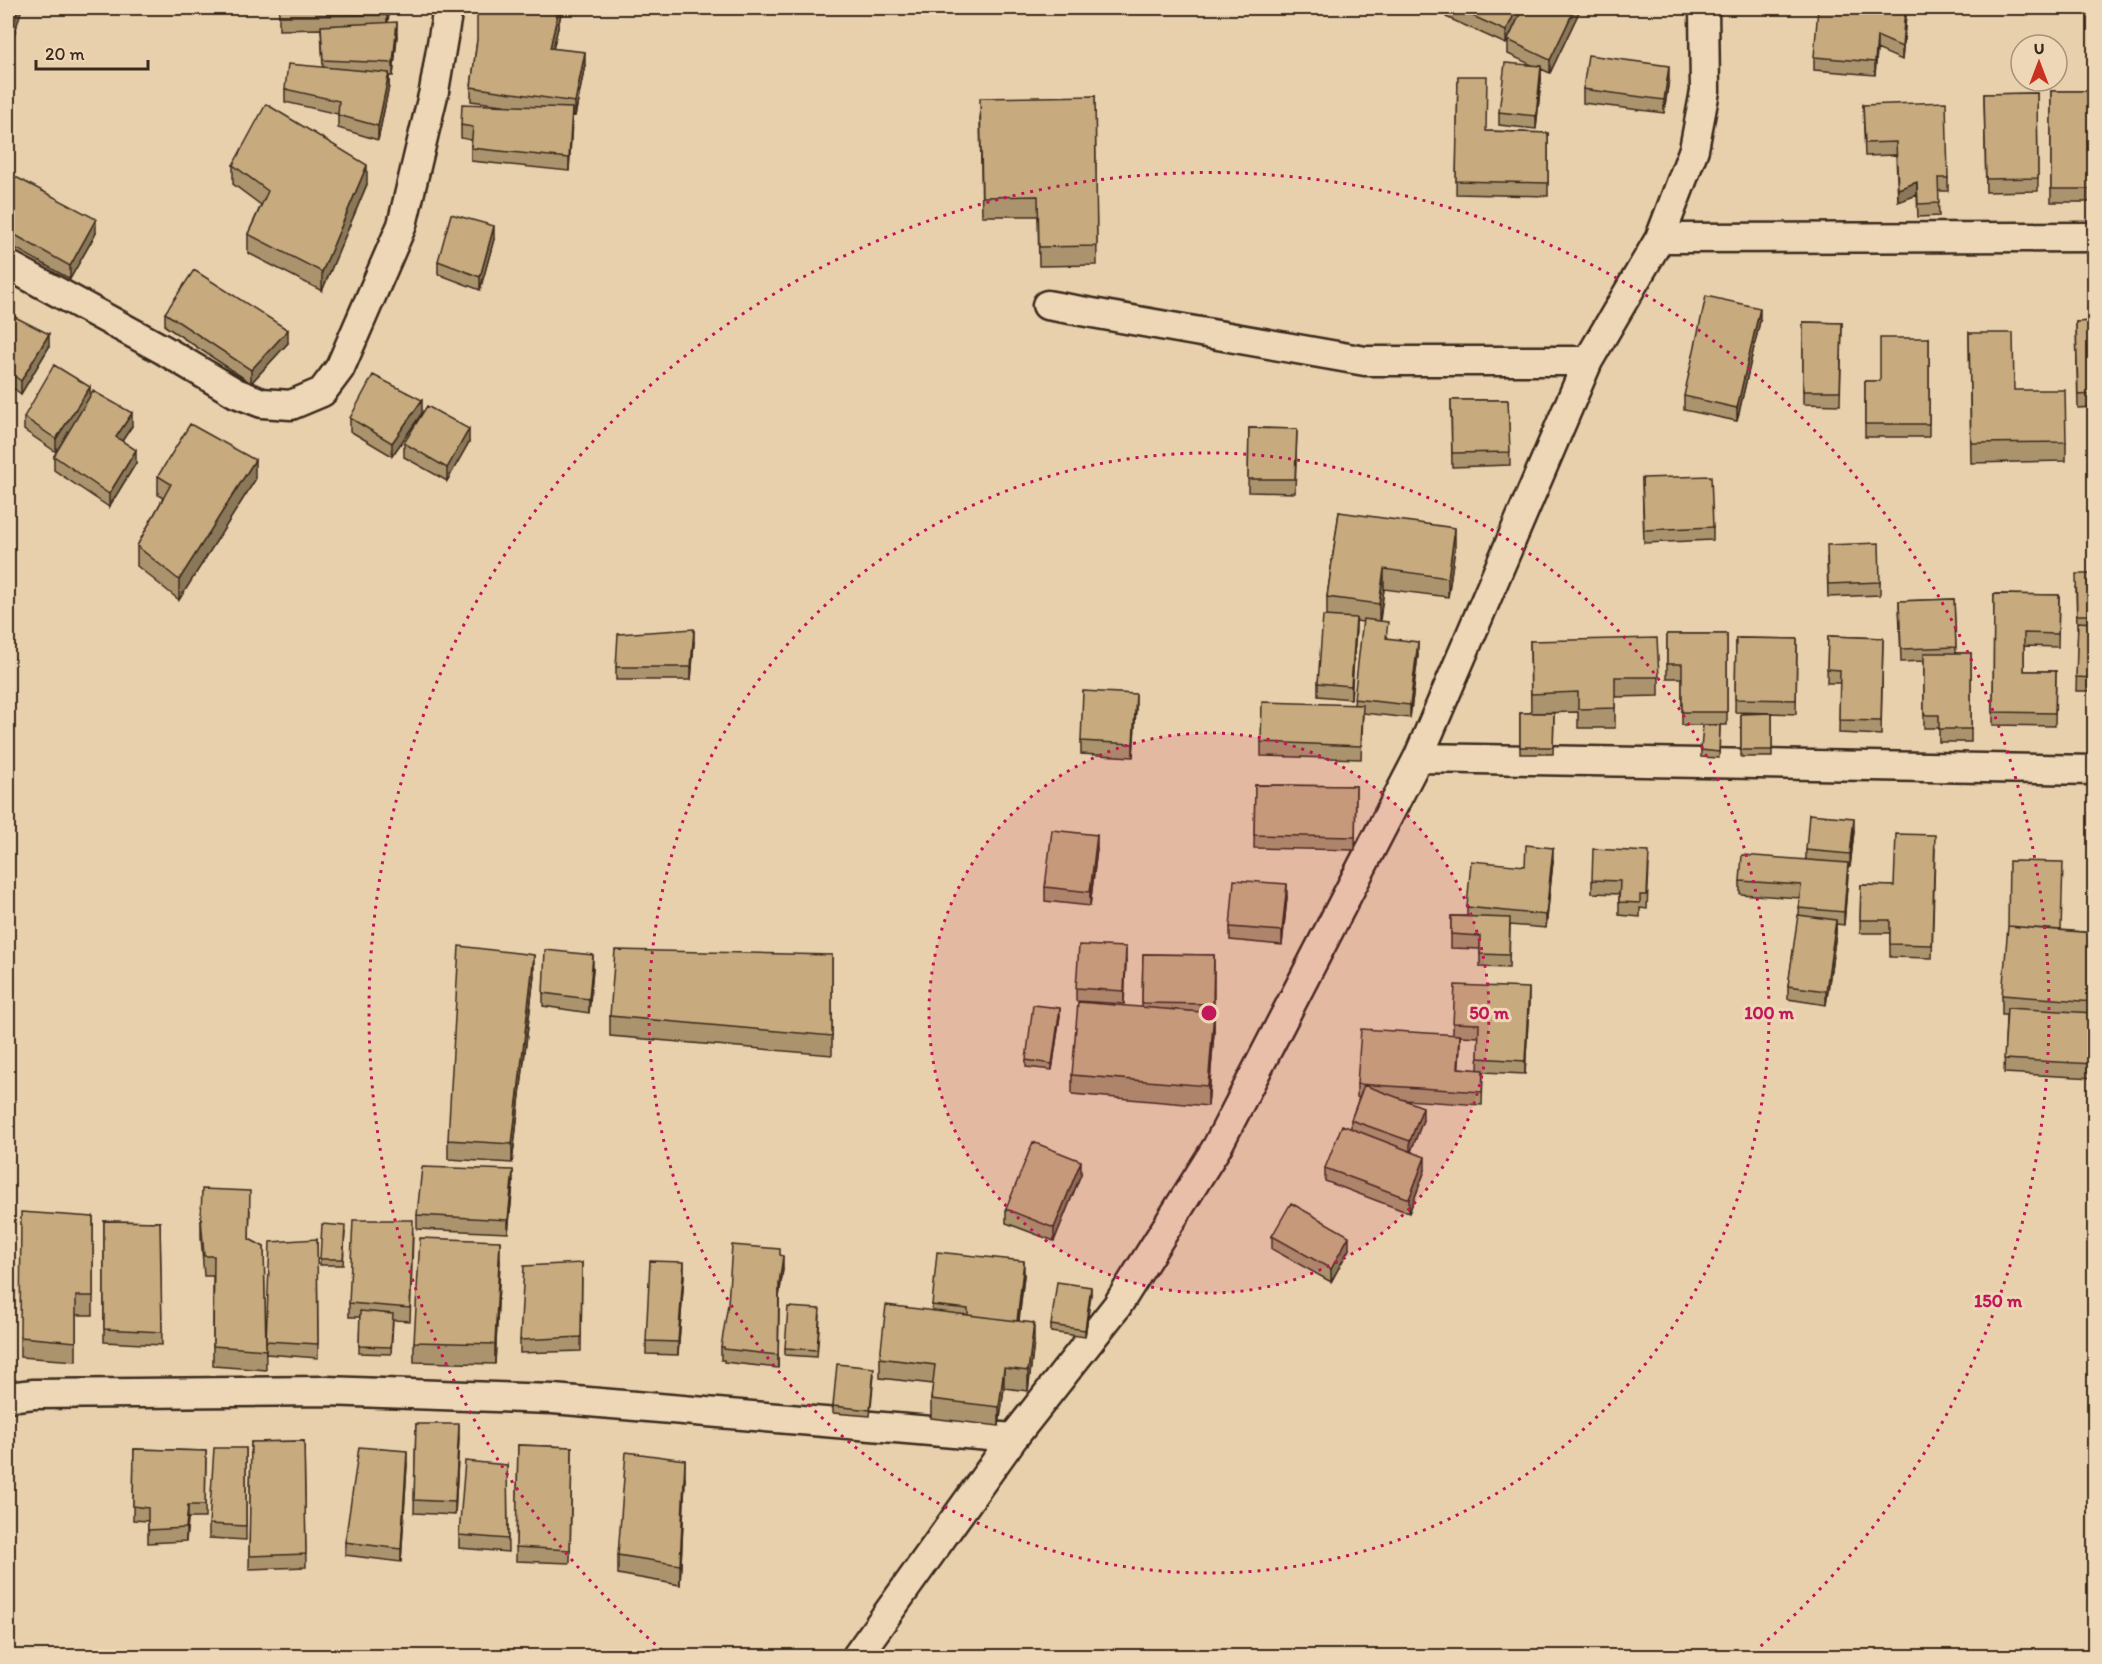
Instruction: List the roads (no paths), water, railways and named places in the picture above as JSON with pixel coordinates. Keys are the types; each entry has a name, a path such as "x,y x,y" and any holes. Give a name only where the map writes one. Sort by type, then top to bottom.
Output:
{"street":[{"path":"8,266 162,349 236,393 262,404 291,405 322,392 340,368 402,225 434,91 448,8"},
{"path":"856,1656 1013,1438 1117,1306 1217,1147 1418,758 1588,361 1660,238 1694,149 1705,91 1704,8"},
{"path":"1660,238 2094,237"},
{"path":"1047,305 1365,361 1588,361"},
{"path":"1418,758 2094,770"},
{"path":"8,1397 34,1394 326,1391 553,1399 1013,1438"}]}
